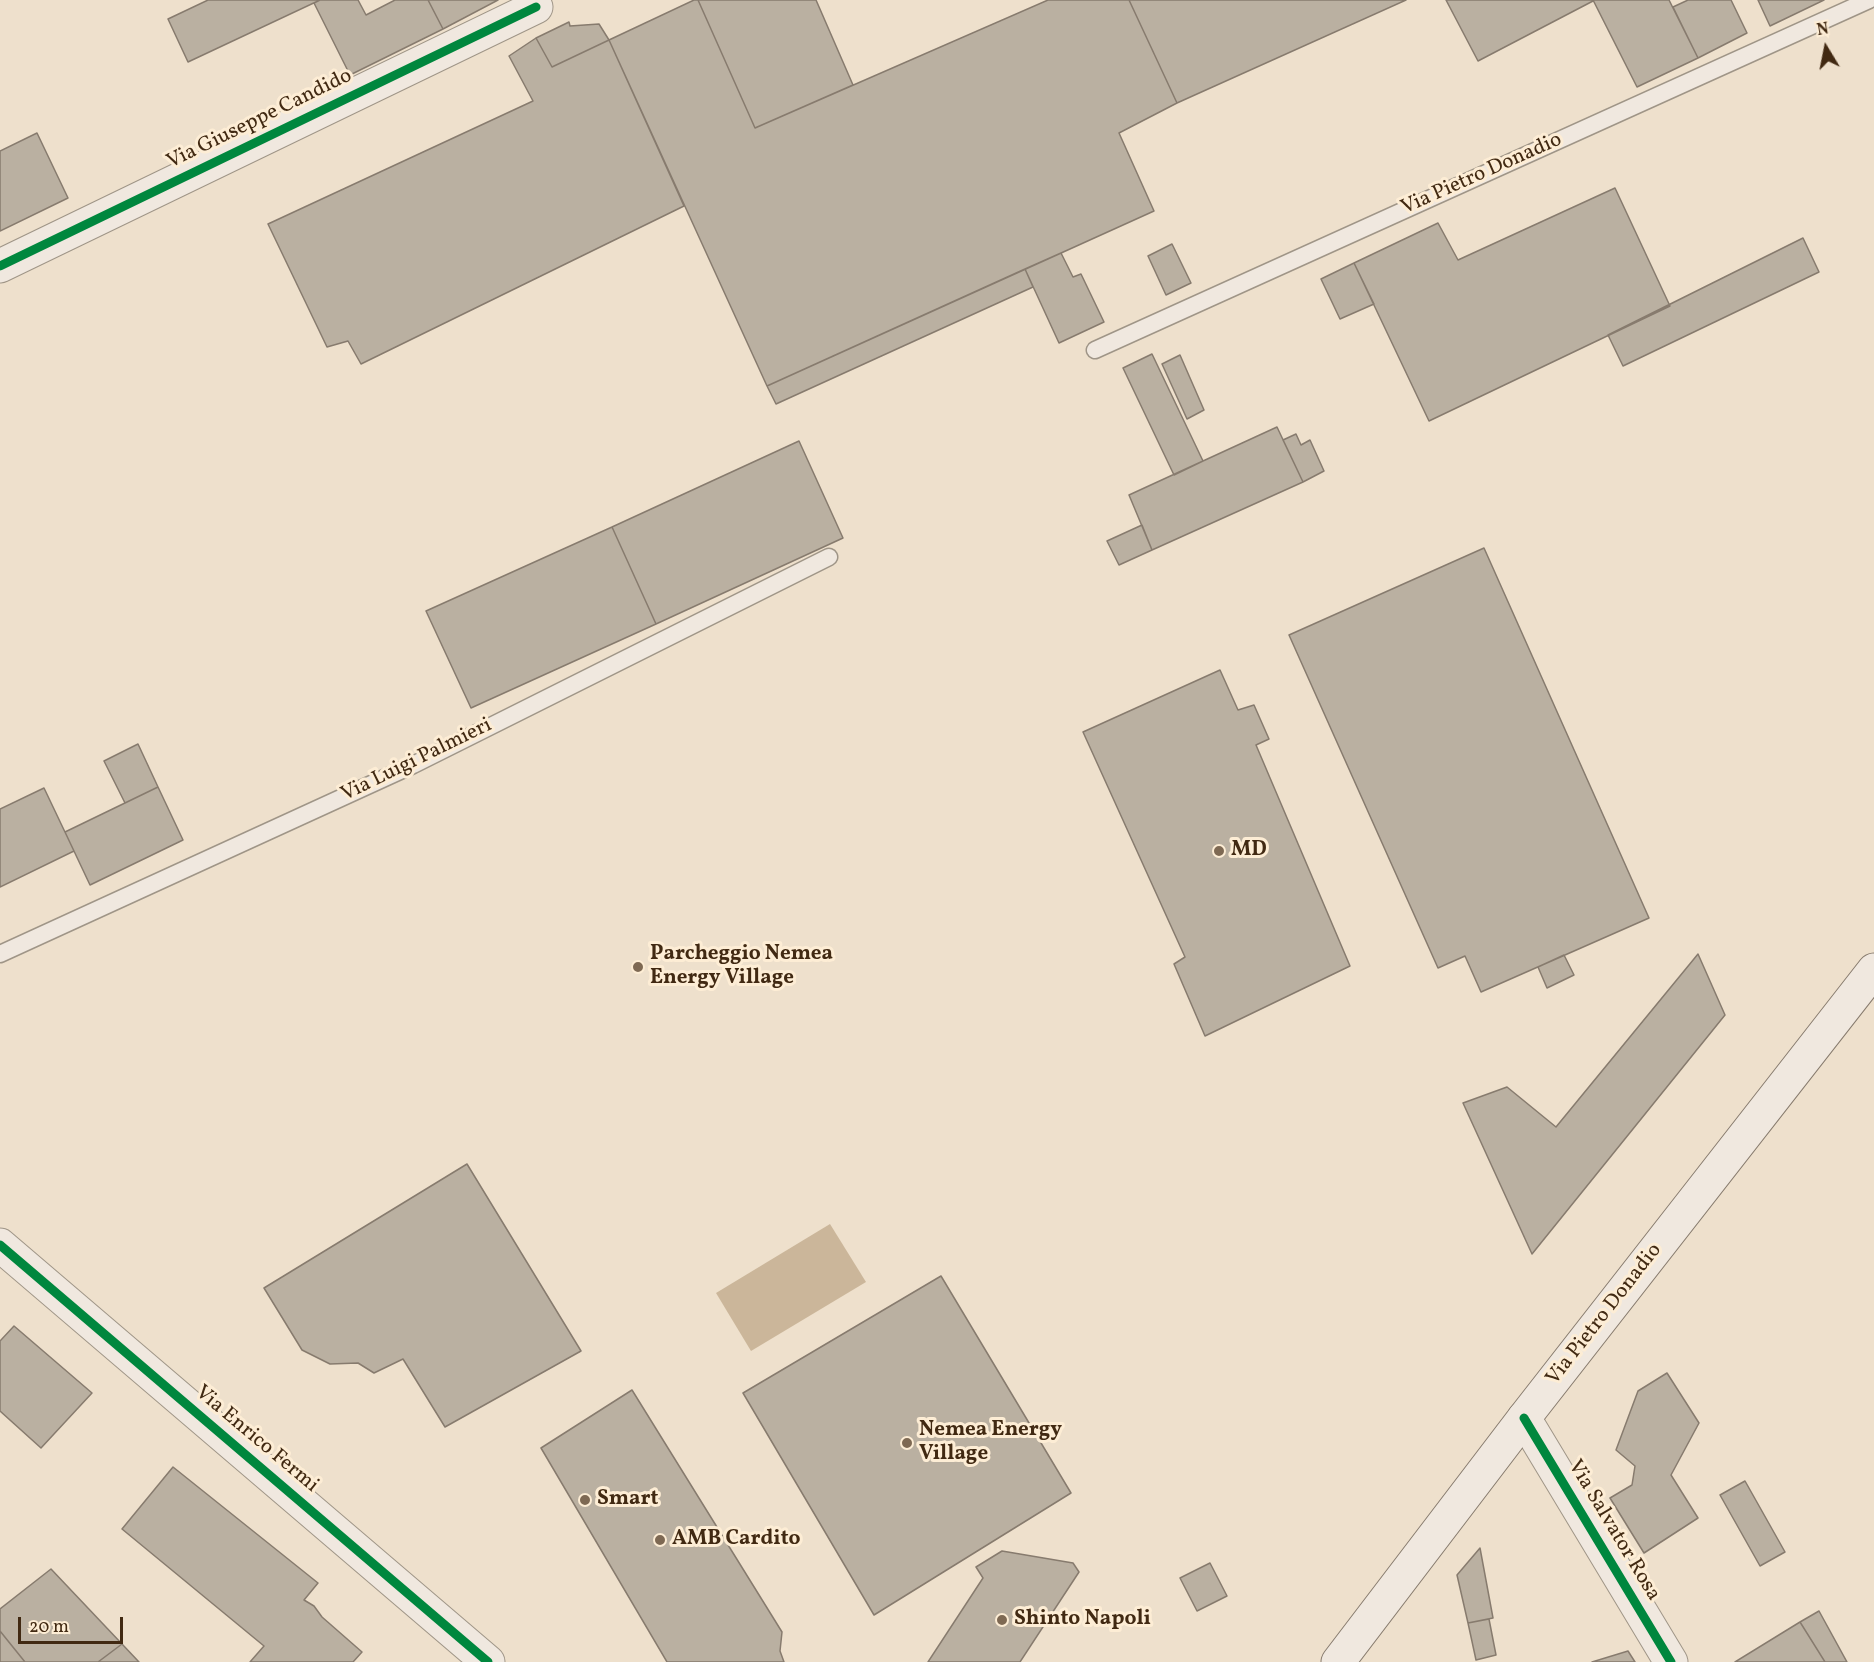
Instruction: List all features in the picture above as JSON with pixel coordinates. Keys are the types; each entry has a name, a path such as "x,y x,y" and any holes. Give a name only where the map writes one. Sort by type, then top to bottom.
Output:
{"street":[{"name":"Via Giuseppe Candido","path":"0,266 536,7"},
{"name":"Via Pietro Donadio","path":"1338,1662 1524,1418 1874,970"},
{"name":"Via Enrico Fermi","path":"0,1245 488,1662"},
{"name":"Via Salvator Rosa","path":"1524,1418 1671,1662"}],"lane":[{"name":"Via Pietro Donadio","path":"1095,350 1869,0"},
{"name":"Via Luigi Palmieri","path":"0,954 413,765 829,557"}],"shaded area":[{"path":"830,1224 866,1282 751,1351 716,1293"}],"building":[{"path":"208,0 320,0 188,62 168,19"},
{"path":"320,0 358,0 366,15 395,0 428,0 443,29 350,75 314,3"},
{"path":"428,0 498,0 443,29"},
{"path":"698,0 755,128 1048,0 1129,0 1177,103 1119,133 1154,211 767,386 609,40"},
{"path":"698,0 816,0 853,85 755,128"},
{"path":"1129,0 1406,0 1177,103"},
{"path":"1446,0 1593,0 1593,1 1478,61"},
{"path":"1593,0 1669,0 1698,58 1637,87"},
{"path":"1688,0 1731,0 1747,33 1698,58 1673,7"},
{"path":"1758,0 1824,0 1770,26"},
{"path":"569,22 570,26 599,24 609,40 552,67 536,38"},
{"path":"536,38 552,67 609,40 684,206 361,364 348,341 327,347 268,224 533,101 509,56"},
{"path":"37,133 68,198 0,231 0,151"},
{"path":"1615,188 1670,306 1429,421 1354,263 1438,223 1458,260"},
{"path":"1803,238 1819,272 1623,366 1608,335"},
{"path":"1172,244 1191,283 1166,295 1148,256"},
{"path":"1061,253 1073,277 1081,274 1104,322 1059,343 1025,269"},
{"path":"1354,263 1374,304 1340,319 1321,279"},
{"path":"1025,269 1033,287 776,404 767,386"},
{"path":"1152,354 1203,461 1174,475 1123,368"},
{"path":"1180,355 1204,410 1187,419 1162,364"},
{"path":"1277,427 1303,482 1152,550 1129,495"},
{"path":"1296,434 1301,445 1310,440 1324,471 1303,482 1283,440"},
{"path":"799,441 843,538 656,624 612,527"},
{"path":"1142,525 1152,550 1119,565 1107,541"},
{"path":"612,527 656,624 471,708 426,611"},
{"path":"1484,548 1649,918 1481,992 1465,956 1438,968 1289,635"},
{"name":"MD","path":"1220,670 1238,710 1254,705 1269,739 1256,745 1350,966 1205,1036 1174,964 1185,957 1083,732"},
{"path":"138,744 158,787 125,803 104,761"},
{"path":"158,787 183,840 90,885 65,832"},
{"path":"44,788 74,851 0,887 0,809"},
{"path":"1698,954 1725,1015 1532,1254 1463,1103 1507,1087 1556,1127"},
{"path":"1564,955 1574,975 1547,988 1538,967"},
{"path":"467,1164 581,1351 445,1427 403,1359 374,1373 358,1363 330,1364 302,1350 264,1288"},
{"name":"Nemea Energy Village","path":"941,1276 1071,1493 874,1615 743,1393"},
{"path":"14,1326 92,1393 41,1448 0,1411 0,1341"},
{"path":"1667,1373 1699,1423 1671,1475 1698,1518 1644,1553 1610,1498 1632,1485 1635,1466 1616,1450 1638,1391"},
{"name":"AMB Cardito","path":"632,1390 782,1632 780,1651 784,1662 667,1662 541,1448"},
{"path":"173,1467 318,1583 304,1600 314,1606 322,1617 362,1652 353,1662 250,1662 264,1646 122,1529"},
{"path":"1745,1481 1785,1552 1760,1566 1720,1495"},
{"path":"1480,1548 1493,1618 1468,1623 1457,1575"},
{"name":"Shinto Napoli","path":"1002,1551 1073,1563 1079,1572 1020,1662 928,1662 983,1578 976,1567"},
{"path":"1210,1563 1227,1596 1197,1611 1180,1578"},
{"path":"51,1569 122,1644 98,1662 25,1662 0,1631 0,1609"},
{"path":"1819,1611 1847,1662 1825,1662 1800,1622"},
{"path":"1489,1619 1496,1655 1476,1660 1468,1623"},
{"path":"1800,1622 1825,1662 1735,1662"},
{"path":"0,1631 25,1662 0,1662"},
{"path":"122,1644 139,1662 98,1662"},
{"path":"1628,1651 1635,1662 1592,1662"}],"cycle path":[{"path":"0,266 536,7"},
{"path":"0,1245 488,1662"},
{"path":"1524,1418 1671,1662"}],"place":[{"name":"MD","path":"1219,851"},
{"name":"Parcheggio Nemea Energy Village","path":"638,967"},
{"name":"Nemea Energy Village","path":"907,1443"},
{"name":"Smart","path":"585,1500"},
{"name":"AMB Cardito","path":"660,1540"},
{"name":"Shinto Napoli","path":"1002,1620"}]}
